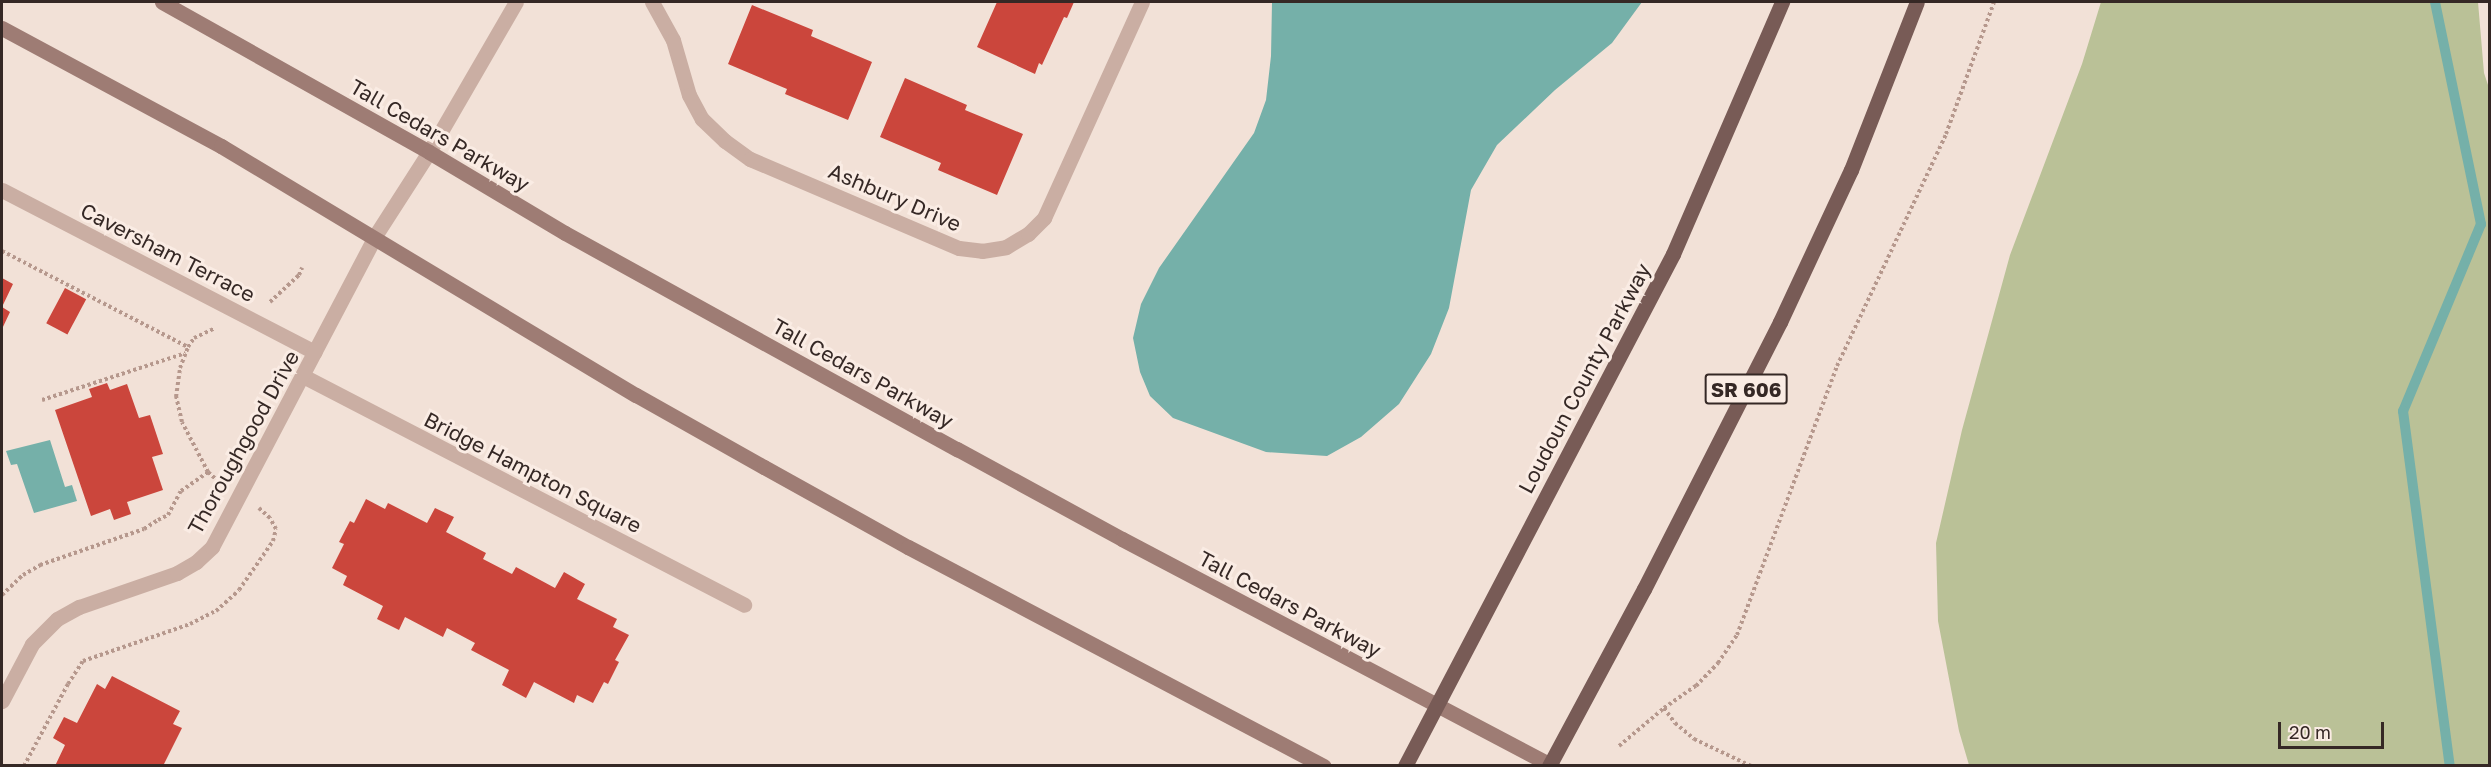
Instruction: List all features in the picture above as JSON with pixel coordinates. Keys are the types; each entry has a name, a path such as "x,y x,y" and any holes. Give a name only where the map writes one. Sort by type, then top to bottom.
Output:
{"main road":[{"name":"Tall Cedars Parkway","path":"162,2 429,152 565,233 967,455 1550,765"},
{"name":"Loudoun County Parkway","path":"1405,765 1673,255 1782,2"},
{"name":"SR 606","path":"1550,765 1644,590 1780,322 1851,170 1917,2"},
{"path":"2,28 221,146 375,236 636,395 764,467 908,547 1324,765"}],"street":[{"name":"Thoroughgood Drive","path":"2,701 32,644 57,619 79,607 177,573 196,562 212,547 375,236 429,152 516,2"},
{"name":"Ashbury Drive","path":"652,2 673,40 689,95 702,119 724,141 750,159 959,248 982,251 1006,247 1028,234 1044,218 1142,2"},
{"name":"Caversham Terrace","path":"2,190 315,352"},
{"name":"Bridge Hampton Square","path":"303,376 744,605"}],"path":[{"path":"1618,746 1664,708 1696,686 1718,663 1737,635 1837,366 1946,134 1994,2"},
{"path":"2,252 188,347"},
{"path":"24,765 83,661 190,624 216,611 239,590 269,548 276,530 270,518 241,494 208,472 186,433 176,397 188,347 194,338 216,328"},
{"path":"42,400 186,353"},
{"path":"2,595 9,587 40,565 144,529 168,515 181,491 208,472"},
{"path":"2,585 9,587"},
{"path":"1664,708 1675,723 1694,739 1751,765"}],"green space":[{"path":"2101,2 2478,2 2484,73 2490,91 2489,765 1969,765 1959,731 1938,621 1936,543 1962,430 2010,255 2082,64"}],"water":[{"path":"1272,2 1642,2 1612,43 1555,90 1497,145 1471,190 1449,308 1431,354 1399,404 1361,437 1327,456 1266,452 1173,418 1150,396 1140,372 1133,338 1141,304 1159,268 1254,133 1266,100 1271,56"},
{"path":"50,440 65,487 72,485 77,501 34,513 17,464 11,465 6,451"}],"building":[{"path":"997,2 1074,2 1067,18 1064,17 1042,65 1039,63 1035,74 977,47"},
{"path":"752,5 813,30 811,36 872,62 848,120 785,94 787,89 728,64"},
{"path":"905,78 967,105 965,110 1023,134 997,195 938,170 941,163 880,137"},
{"path":"2,278 13,284 2,307"},
{"path":"65,288 86,299 67,335 46,323"},
{"path":"2,307 10,312 2,329"},
{"path":"107,383 110,390 127,384 139,418 150,415 163,454 152,457 163,490 127,502 131,514 114,520 110,509 91,516 55,410 92,397 89,389"},
{"path":"366,499 385,509 388,503 427,523 435,508 454,517 446,532 486,553 483,559 512,574 516,567 555,588 564,572 585,584 577,599 617,619 613,627 629,635 615,660 619,662 608,684 604,682 593,703 577,695 574,703 534,682 526,698 502,685 509,670 471,650 475,643 447,628 443,637 405,617 399,630 377,619 383,606 343,585 347,576 332,568 344,544 339,542 350,521 354,523"},
{"path":"112,676 180,711 173,724 182,728 163,766 55,766 65,745 53,738 64,717 77,723 97,684 105,689"}],"waterway":[{"path":"2435,2 2481,224 2403,411 2450,766"}]}
